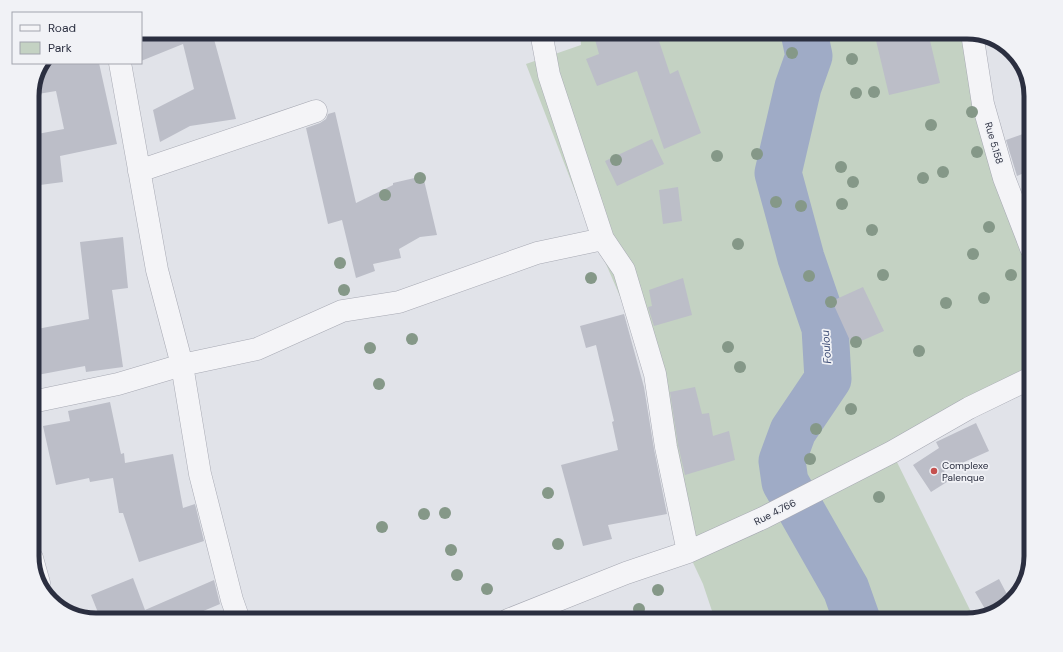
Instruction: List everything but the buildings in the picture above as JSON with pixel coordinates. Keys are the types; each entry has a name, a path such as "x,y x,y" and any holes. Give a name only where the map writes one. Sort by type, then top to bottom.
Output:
{"street":[{"path":"541,39 549,75 603,239 624,270 655,374 666,447 688,552"},
{"name":"Rue 5.158","path":"973,39 983,104 1004,178 1024,230"},
{"path":"120,64 157,270 182,365 200,474 237,613"},
{"path":"139,171 316,111"},
{"path":"39,401 118,384 182,365 257,349 342,311 399,302 537,253 603,239"},
{"name":"Rue 4.766","path":"526,613 626,573 688,552 763,518 892,452 969,408 1024,381"}],"green space":[{"path":"581,39 969,39 1024,224 1024,382 892,452 972,613 713,613 703,584 688,552 649,388 625,308 578,199 526,64 581,45"}],"water":[{"path":"807,510 835,531 842,540 850,569 850,576 846,589 818,564 809,552 806,542"}],"waterway":[{"name":"Foulou","path":"805,39 809,56 798,87 778,173 801,258 825,328 828,379 793,431 782,461 785,482 846,589 855,613"}],"place":[{"name":"Complexe Palenque","path":"934,471"}]}
